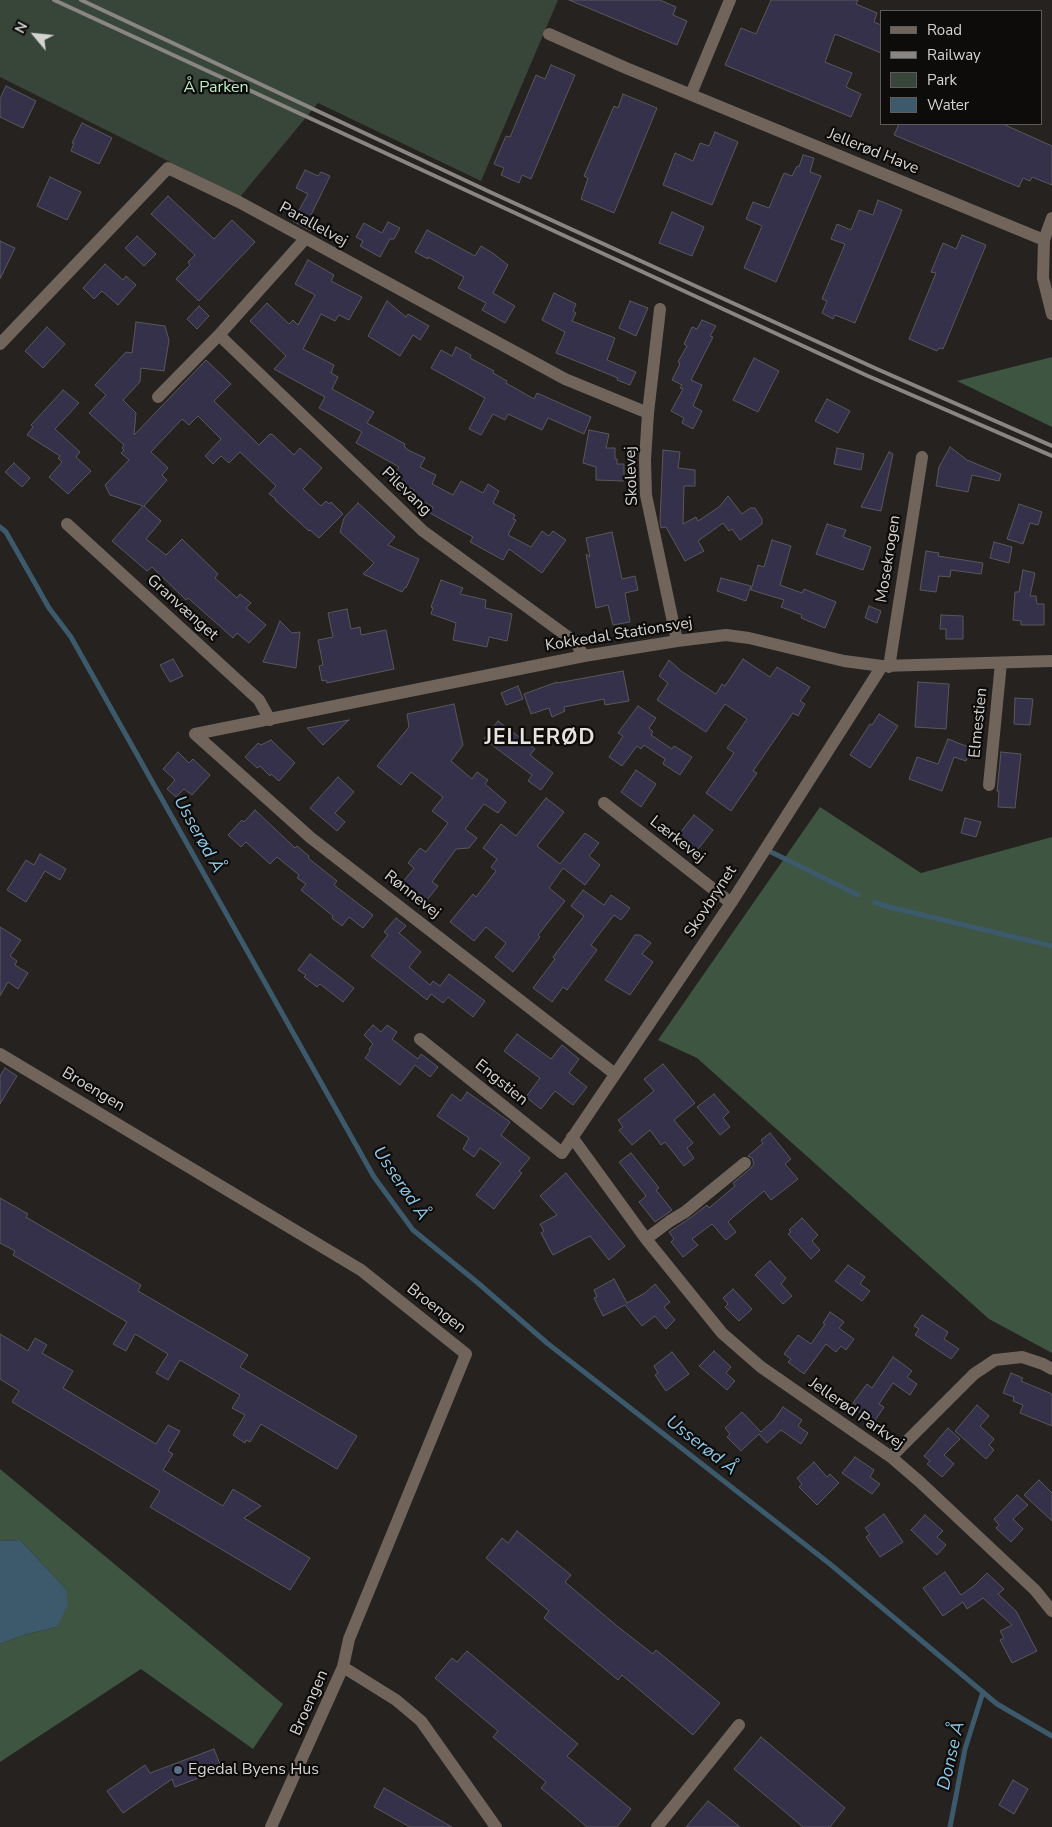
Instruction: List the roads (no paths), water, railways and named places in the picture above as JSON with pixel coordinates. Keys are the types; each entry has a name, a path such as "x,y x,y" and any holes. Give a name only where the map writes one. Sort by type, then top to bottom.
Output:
{"street":[{"path":"691,94 730,0"},
{"name":"Jellerød Have","path":"549,34 1044,240"},
{"name":"Parallelvej","path":"3,337 168,168 239,202 566,378 648,413"},
{"path":"1052,218 1044,240 1043,278 1052,314"},
{"path":"158,397 219,335 305,239"},
{"name":"Skolevej","path":"660,308 648,413 645,460 646,495 677,640"},
{"name":"Pilevang","path":"219,335 423,531 575,642 584,656"},
{"name":"Mosekrogen","path":"886,666 922,457"},
{"name":"Granvænget","path":"67,524 259,700 270,720"},
{"name":"Kokkedal Stationsvej","path":"195,734 584,656 677,640 726,635 749,638 844,661 886,666 1052,661"},
{"name":"Elmestien","path":"989,785 1001,663"},
{"name":"Skovbrynet","path":"562,1152 730,903 886,666"},
{"name":"Rønnevej","path":"195,734 311,838 615,1074"},
{"name":"Lærkevej","path":"604,803 730,903"},
{"name":"Engstien","path":"420,1039 562,1152"},
{"name":"Broengen","path":"0,1054 361,1270 466,1354 349,1639 344,1668 271,1827"},
{"name":"Jellerød Parkvej","path":"572,1137 646,1239 722,1333 761,1367 891,1458 920,1482 1035,1590 1052,1611"},
{"path":"646,1239 685,1212 745,1163"},
{"path":"891,1458 974,1374 995,1360 1022,1356 1052,1369"},
{"path":"344,1668 396,1700 421,1721 496,1827"},
{"path":"656,1827 739,1725"}],"water":[{"path":"20,1540 66,1589 68,1605 57,1627 23,1635 0,1644 0,1541"}],"waterway":[{"name":"Usserød Å","path":"0,527 6,532 49,608 71,637 374,1177 413,1230 547,1343 830,1564 997,1704 1052,1736"},
{"path":"771,852 858,895"},
{"path":"875,902 1052,946"},
{"name":"Donse Å","path":"950,1827 965,1749 983,1692"}],"railway":[{"path":"54,0 868,376 1052,456"},
{"path":"81,0 490,192 877,369 1052,446"}],"place":[{"name":"Egedal Byens Hus","path":"178,1770"}],"district":[{"name":"JELLERØD","path":"540,739"}],"park label":[{"name":"Å Parken","path":"216,88"}]}
